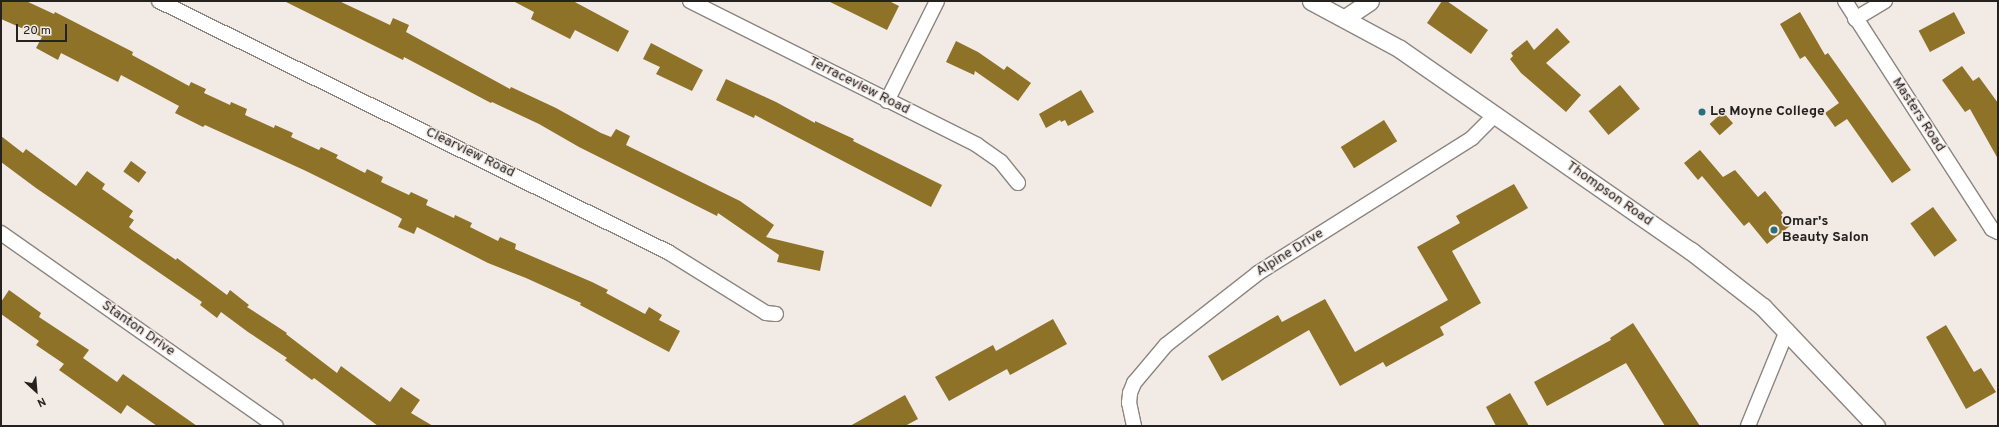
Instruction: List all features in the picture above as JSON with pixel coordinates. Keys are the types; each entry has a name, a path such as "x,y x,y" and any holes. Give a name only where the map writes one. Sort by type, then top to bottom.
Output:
{"street":[{"name":"Clearview Road","path":"159,1 668,252 766,313 776,314"},
{"name":"Terraceview Road","path":"690,1 977,145 1001,162 1018,183"},
{"path":"887,101 937,1"},
{"name":"Thompson Road","path":"1311,1 1346,18 1400,49 1691,251 1763,308 1787,331 1876,426"},
{"path":"1346,18 1370,1"},
{"name":"Masters Road","path":"1844,1 1995,231"},
{"path":"1855,19 1885,1"},
{"name":"Alpine Drive","path":"1134,426 1129,403 1130,393 1134,383 1166,345 1258,272 1472,138 1495,115"},
{"name":"Stanton Drive","path":"1,233 276,426"},
{"path":"1748,426 1787,331"}],"building":[{"path":"1,1 26,1 54,14 55,12 133,52 132,55 189,86 191,82 206,89 204,93 230,105 231,102 247,109 245,115 274,128 275,125 293,133 291,137 319,150 321,147 338,155 336,158 365,173 367,169 383,177 381,182 409,195 411,192 428,200 426,205 454,218 455,215 472,223 470,227 498,241 500,237 516,244 515,249 608,290 606,293 645,314 649,307 662,315 659,320 680,331 669,352 580,305 581,303 526,278 488,263 417,227 414,234 398,227 402,219 399,217 306,171 205,125 203,127 175,113 179,106 121,75 118,82 61,53 58,60 36,48 42,37 1,19"},
{"path":"284,1 339,1 390,25 393,18 409,25 406,32 510,89 511,87 556,108 611,137 616,129 630,136 626,145 740,201 774,225 766,237 824,251 820,271 777,262 779,255 718,213 717,216 579,147 539,124 492,102 491,103 404,57 403,60"},
{"path":"513,1 573,1 629,31 618,52 575,30 570,39 531,19 534,12"},
{"path":"828,1 889,1 899,6 887,30"},
{"path":"1442,1 1447,1 1488,30 1471,54 1427,23"},
{"path":"1800,12 1825,55 1828,53 1911,170 1892,183 1847,119 1835,127 1825,113 1839,103 1805,56 1800,59 1780,24"},
{"path":"1954,12 1965,33 1930,52 1919,31"},
{"path":"1557,28 1570,42 1546,63 1581,95 1566,112 1521,73 1510,59 1513,56 1511,53 1527,40 1534,50"},
{"path":"956,41 978,52 1004,70 1007,66 1031,83 1018,101 975,71 974,75 946,62"},
{"path":"651,43 703,70 692,91 656,74 660,67 643,59"},
{"path":"1962,66 1973,81 1979,77 1998,103 1998,159 1970,109 1965,112 1942,80"},
{"path":"726,79 776,102 815,123 815,121 854,139 853,141 942,185 931,207 755,115 754,118 716,100"},
{"path":"1620,85 1640,109 1609,135 1589,111"},
{"path":"1081,90 1094,112 1068,126 1065,120 1061,122 1060,120 1046,128 1039,114"},
{"path":"1723,112 1733,123 1720,135 1710,124"},
{"path":"1384,120 1397,141 1354,168 1341,147"},
{"path":"1,136 23,153 26,149 76,186 87,171 105,184 102,189 133,211 129,217 134,220 129,227 131,229 176,260 177,258 227,295 230,290 249,305 247,307 287,333 286,334 337,373 341,366 390,402 401,387 420,400 411,413 433,426 378,426 314,378 312,380 285,360 287,358 221,312 217,318 200,305 202,302 36,188 1,162"},
{"path":"1700,150 1723,177 1735,170 1758,197 1765,191 1783,213 1781,215 1790,226 1767,244 1749,222 1744,226 1702,176 1698,180 1684,163"},
{"path":"131,161 146,172 139,183 123,172"},
{"path":"1514,184 1528,208 1452,251 1481,303 1440,327 1444,335 1386,367 1383,362 1340,386 1309,330 1222,381 1208,356 1278,315 1282,322 1325,299 1355,352 1448,300 1417,247 1460,223 1456,216"},
{"path":"1933,207 1957,240 1934,257 1910,223"},
{"path":"9,290 41,313 39,317 89,350 83,358 117,382 123,374 197,426 157,426 127,405 121,414 59,370 64,364 36,345 39,341 1,314 1,302"},
{"path":"1053,319 1067,344 1010,375 1007,369 949,401 935,377 993,345 996,351"},
{"path":"1633,323 1700,426 1665,426 1626,363 1547,406 1534,382 1611,340 1610,338"},
{"path":"1946,325 1974,372 1981,368 1996,392 1966,409 1926,337"},
{"path":"1510,393 1529,426 1496,426 1486,407"},
{"path":"905,395 918,419 905,426 850,426"}],"place":[{"name":"Le Moyne College","path":"1702,112"},
{"name":"Omar's Beauty Salon","path":"1774,230"}]}
